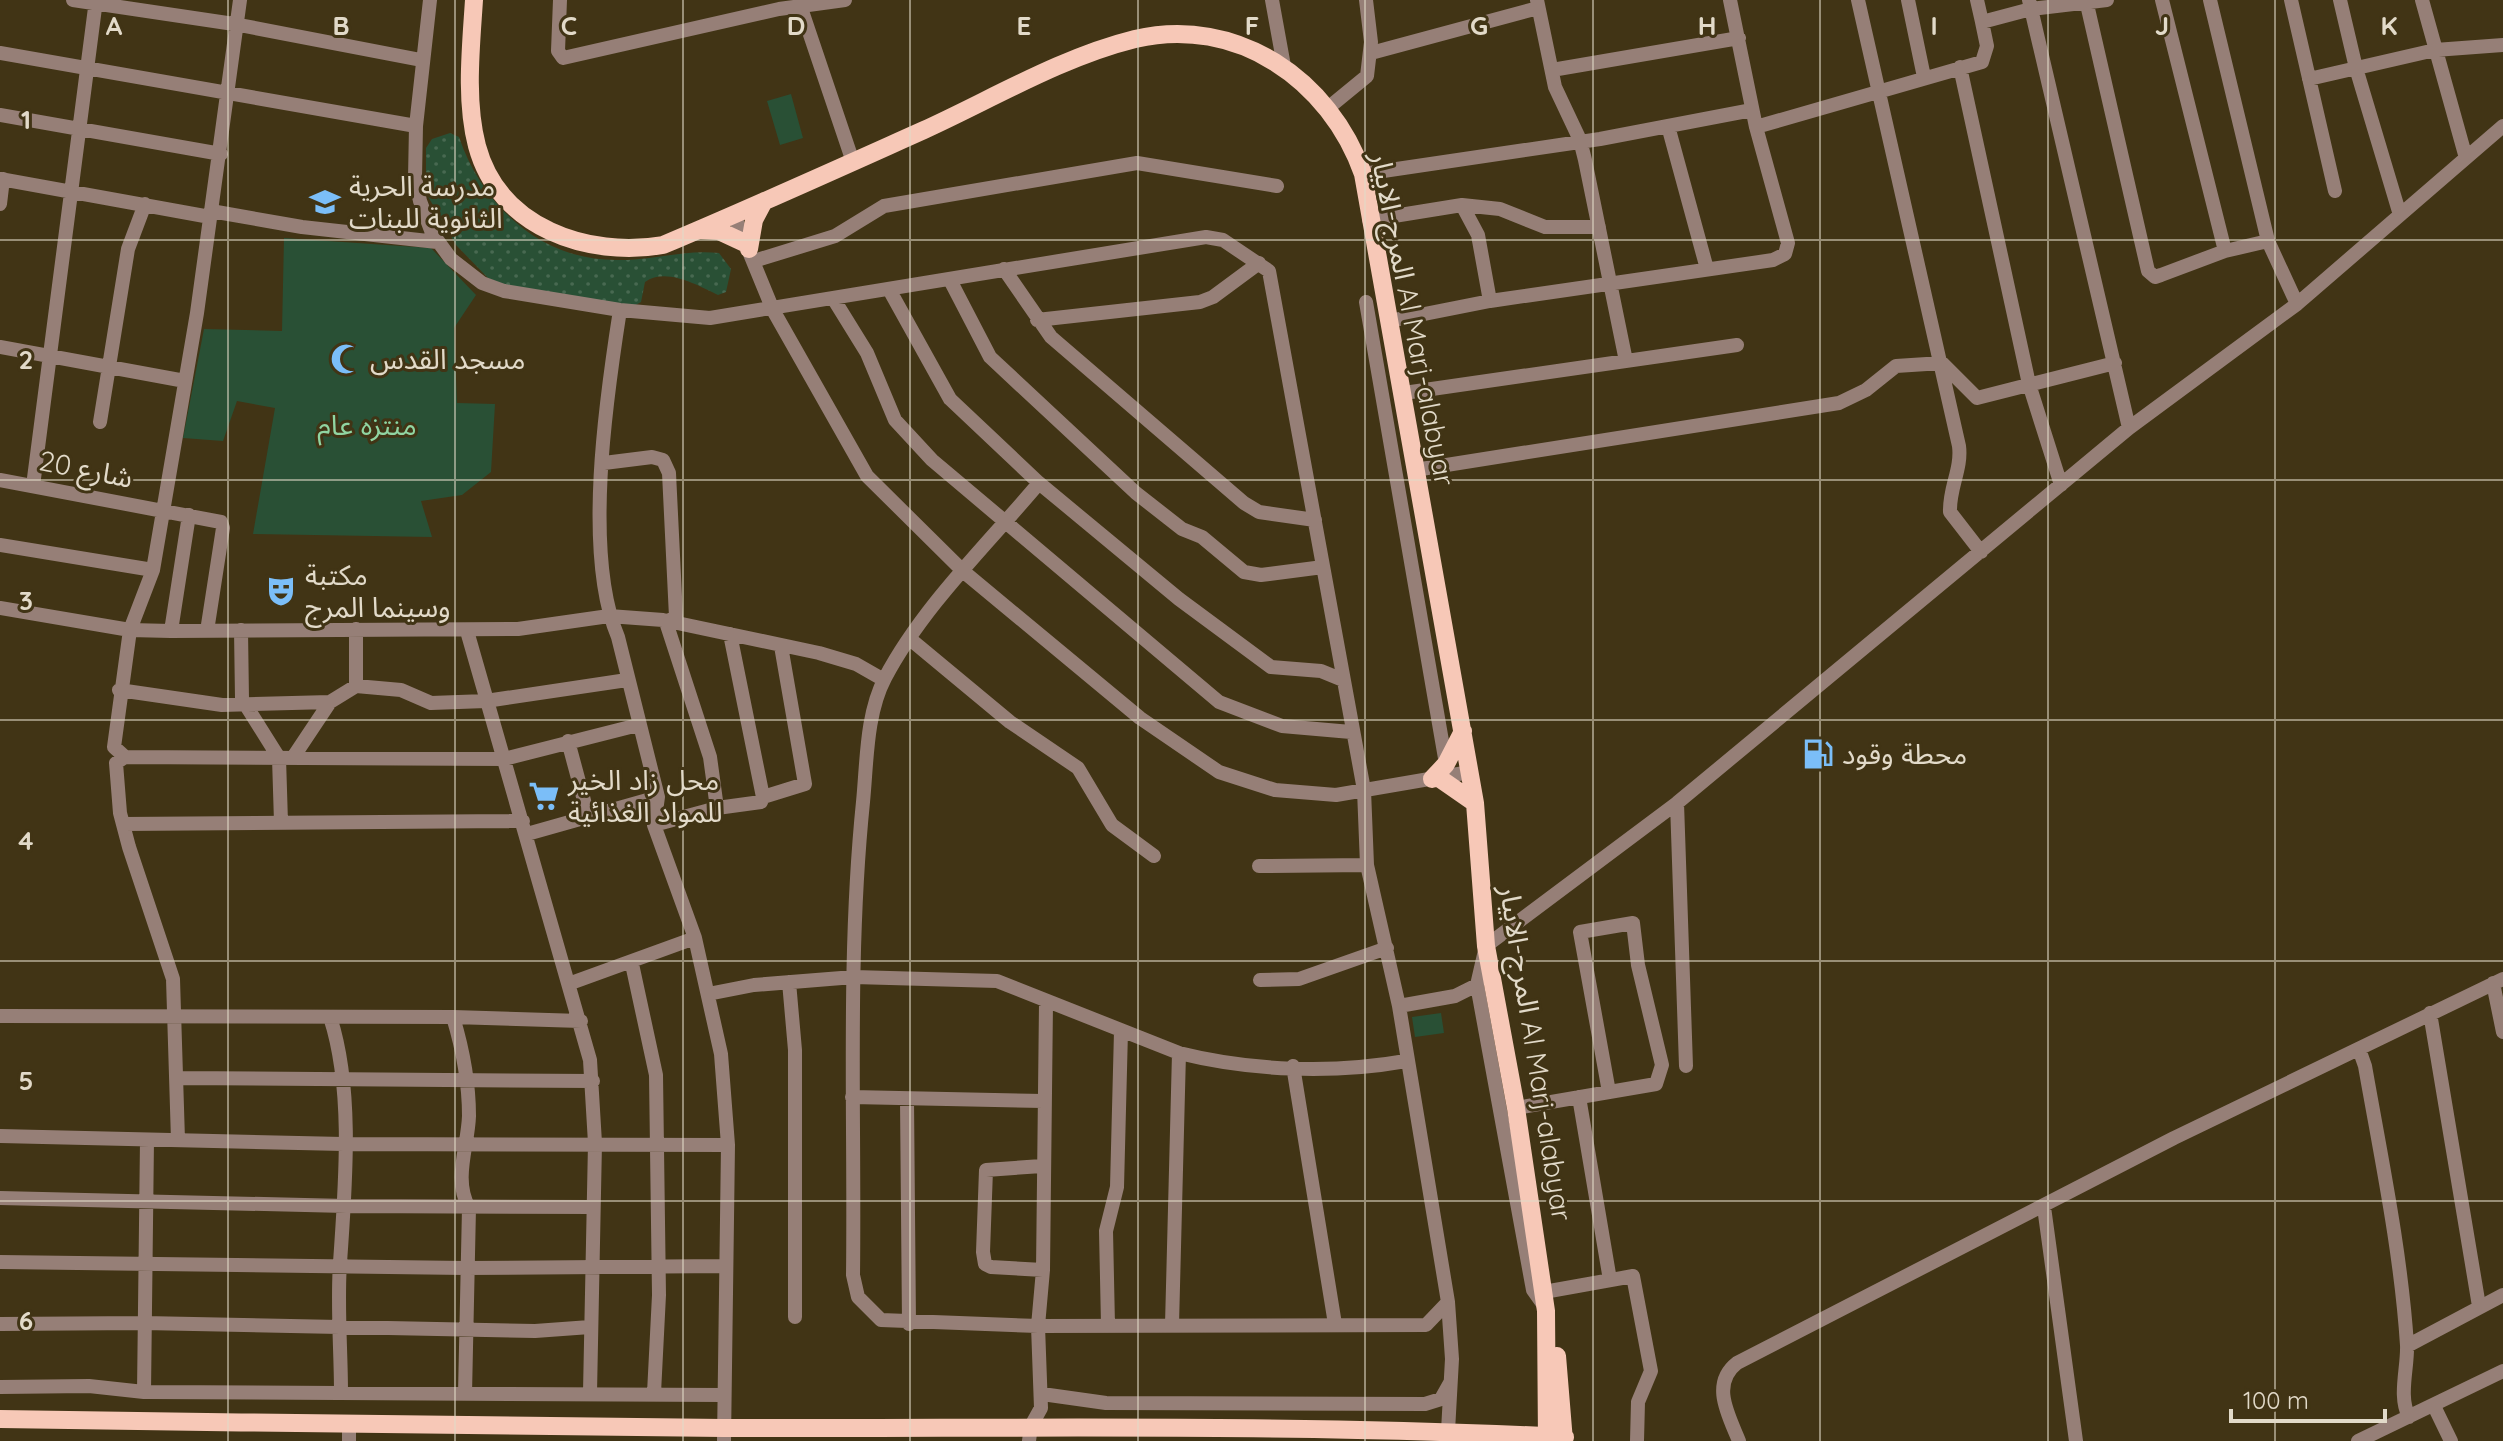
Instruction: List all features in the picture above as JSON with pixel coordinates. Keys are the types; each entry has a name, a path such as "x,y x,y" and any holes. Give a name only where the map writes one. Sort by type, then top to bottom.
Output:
{"main road":[{"name":"المرج-الابيار Al Marj-alabyar","path":"474,0 474,132 484,164 513,204 548,232 596,248 641,249 663,245 1038,77 1139,38 1191,35 1228,41 1284,66 1305,82 1343,127 1363,174 1475,803 1486,946 1516,1108 1545,1303 1556,1349 1546,1434"},
{"path":"699,230 719,231 750,251 755,218 764,201"},
{"path":"1463,731 1439,774 1475,803"},
{"name":"المرج-الابيار Al Marj-alabyar","path":"1545,1303 1546,1434"},
{"path":"0,1419 349,1432 1030,1434 1487,1431 1546,1434"}],"street":[{"path":"73,0 234,24 421,60"},
{"path":"125,757 114,747 119,690 130,630 153,570 221,154 234,24 240,0"},
{"path":"430,0 429,28 421,60 415,178 420,201 437,242 451,259 482,283 535,298 710,318 1213,237 1267,268 1272,280 1351,732 1364,790 1367,865 1399,1006 1448,1302 1451,1344 1448,1431"},
{"path":"560,0 558,51 563,58 778,5 801,8 845,0"},
{"path":"1272,0 1284,66"},
{"path":"1328,108 1367,76 1371,53 1366,0"},
{"path":"1389,321 1490,301 1773,260 1787,250 1780,208 1752,110 1730,0"},
{"path":"1858,0 1961,458 1952,481 1950,512 1981,552"},
{"path":"1908,0 1924,77"},
{"path":"1756,127 1879,93 1985,58 1987,46 1977,0"},
{"path":"1982,22 2030,4 2107,0"},
{"path":"2162,0 2225,251"},
{"path":"2210,0 2268,241 2297,304"},
{"path":"2291,0 2335,191"},
{"path":"2340,0 2356,68 2400,215"},
{"path":"2422,0 2466,158"},
{"path":"33,486 69,189 96,2"},
{"path":"2086,2 2148,271 2155,277 2225,251 2268,241"},
{"path":"1371,53 1538,4 1559,99 1580,140 1626,361"},
{"path":"2030,4 2129,428"},
{"path":"801,8 853,162"},
{"path":"1552,70 1739,38"},
{"path":"2309,79 2435,50 2503,45"},
{"path":"0,53 416,126"},
{"path":"1960,67 2029,384 2061,485"},
{"path":"1363,174 1752,110"},
{"path":"0,115 221,154"},
{"path":"1668,126 1707,269"},
{"path":"1637,1441 1638,1402 1651,1371 1633,1276 1610,1280 1545,1303 1533,1290 1477,985 1486,946 1677,803 2129,428 2297,304 2503,126"},
{"path":"750,251 835,236 884,206 1110,166 1154,163 1277,186"},
{"path":"0,204 1,179 292,226 437,242"},
{"path":"100,422 128,249 145,204"},
{"path":"1369,220 1462,205 1500,209 1545,227 1599,227"},
{"path":"1462,205 1478,235 1490,301"},
{"path":"734,215 773,310 861,468 964,572 1140,718 1219,772 1289,792 1336,795 1439,774 1470,772"},
{"path":"1037,320 1200,302 1213,297 1259,263"},
{"path":"1004,269 1051,337 1244,503 1259,512 1315,520"},
{"path":"950,280 990,357 1136,493 1182,529 1202,537 1244,572 1261,575 1323,567"},
{"path":"890,291 950,399 1039,483 1179,599 1271,667 1321,671 1343,680"},
{"path":"833,298 867,353 888,408 901,429 932,460 1219,702 1282,726 1351,732"},
{"path":"1366,302 1405,536 1439,774"},
{"path":"620,310 604,463 602,545 609,616 618,637 658,797 654,825 695,938 721,1054 728,1145 724,1434"},
{"path":"1404,393 1737,345"},
{"path":"0,347 185,381"},
{"path":"1415,470 1839,403 1866,390 1896,366 1942,363 1977,398 2115,363"},
{"path":"604,463 652,457 663,460 669,473 676,617 666,622"},
{"name":"شارع 20","path":"0,480 218,520 223,525 207,631"},
{"path":"1039,483 910,639 884,680 868,750 859,842 854,977 853,1275 858,1297 868,1311 881,1320 909,1324 1426,1325 1451,1344"},
{"path":"171,631 189,515"},
{"path":"1405,536 1426,532"},
{"path":"0,545 153,570"},
{"path":"0,608 130,630 171,631 467,631 518,629 609,616 666,622 730,634 856,664 884,680"},
{"path":"666,622 710,757 717,808"},
{"path":"356,629 356,686"},
{"path":"241,630 244,706 286,757"},
{"path":"467,631 571,983 593,1081 595,1143 590,1393"},
{"path":"654,825 717,808 761,802 763,797 730,634"},
{"path":"910,639 1010,722 1078,768 1112,825 1154,856"},
{"path":"763,797 805,784 781,646"},
{"path":"281,822 286,757 330,702 356,686 401,690 431,703 486,701 627,680"},
{"path":"119,690 244,706 330,702"},
{"path":"178,1140 173,979 123,824 116,763 125,757 504,759 638,725"},
{"path":"568,741 589,819"},
{"path":"123,824 281,822 525,827 589,819 658,797"},
{"path":"1677,803 1686,1066"},
{"path":"1259,866 1367,865"},
{"path":"1516,1108 1651,1088 1661,1076 1662,1065 1638,965 1633,923 1580,932 1609,1092"},
{"path":"571,983 632,964 695,938"},
{"path":"1260,980 1299,979 1387,948"},
{"path":"632,964 656,1075 659,1265 654,1393"},
{"path":"708,994 789,982 854,977 997,981 1046,1003 1179,1053 1238,1065 1362,1069 1406,1061"},
{"path":"1739,1441 1725,1407 1722,1386 1727,1371 1737,1363 2498,981 2503,1032"},
{"path":"789,982 795,1050 795,1317"},
{"path":"1399,1006 1455,996 1477,985"},
{"path":"1030,1434 1041,1408 1042,1394 1038,1326 1043,1270 1046,1003"},
{"path":"2430,1013 2479,1306"},
{"path":"0,1016 453,1017 581,1021"},
{"path":"330,1017 338,1041 342,1079 346,1206 340,1265 341,1393"},
{"path":"453,1017 468,1080 468,1142 461,1185 469,1208 465,1268 465,1394"},
{"path":"1108,1325 1106,1231 1117,1187 1121,1031"},
{"path":"2359,1049 2365,1066 2382,1163 2407,1346 2404,1407 2409,1417"},
{"path":"1172,1325 1179,1053"},
{"path":"1293,1066 1335,1324"},
{"path":"177,1078 593,1081"},
{"path":"852,1097 1043,1101"},
{"path":"1579,1097 1610,1280"},
{"path":"907,1100 909,1324"},
{"path":"0,1136 343,1144 728,1145"},
{"path":"144,1392 143,1262 147,1140"},
{"path":"1042,1166 986,1170 983,1252 985,1264 991,1267 1043,1270"},
{"path":"0,1198 469,1208 593,1207"},
{"path":"2044,1207 2076,1441"},
{"path":"0,1262 465,1268 725,1266"},
{"path":"2407,1346 2503,1295"},
{"path":"1426,1325 1448,1302"},
{"path":"0,1324 144,1323 535,1331 590,1327"},
{"path":"2358,1441 2503,1371"},
{"path":"1042,1394 1106,1403 1425,1404 1441,1399 1450,1383"},
{"path":"0,1387 89,1386 144,1392 724,1395"},
{"path":"2434,1406 2451,1441"}],"green space":[{"path":"791,94 803,138 780,145 767,101"},
{"path":"450,133 459,137 469,162 499,206 539,239 588,258 616,260 719,253 731,269 726,292 718,295 682,279 662,276 645,282 641,302 634,306 515,289 488,278 456,245 426,193 426,148 432,139"},
{"name":"منتزه عام","path":"284,238 431,248 476,295 454,328 457,403 495,404 491,472 462,495 421,501 432,537 253,534 275,408 237,401 223,441 183,438 204,329 282,331"},
{"path":"1441,1013 1444,1033 1415,1037 1412,1017"}],"place":[{"name":"مدرسة الحرية الثانوية للبنات","path":"325,202"},
{"name":"مسجد القدس","path":"346,359"},
{"name":"مكتبة وسينما المرج","path":"281,591"},
{"name":"محطة وقود","path":"1818,754"},
{"name":"محل زاد الخير للمواد الغذائية","path":"544,796"}]}
